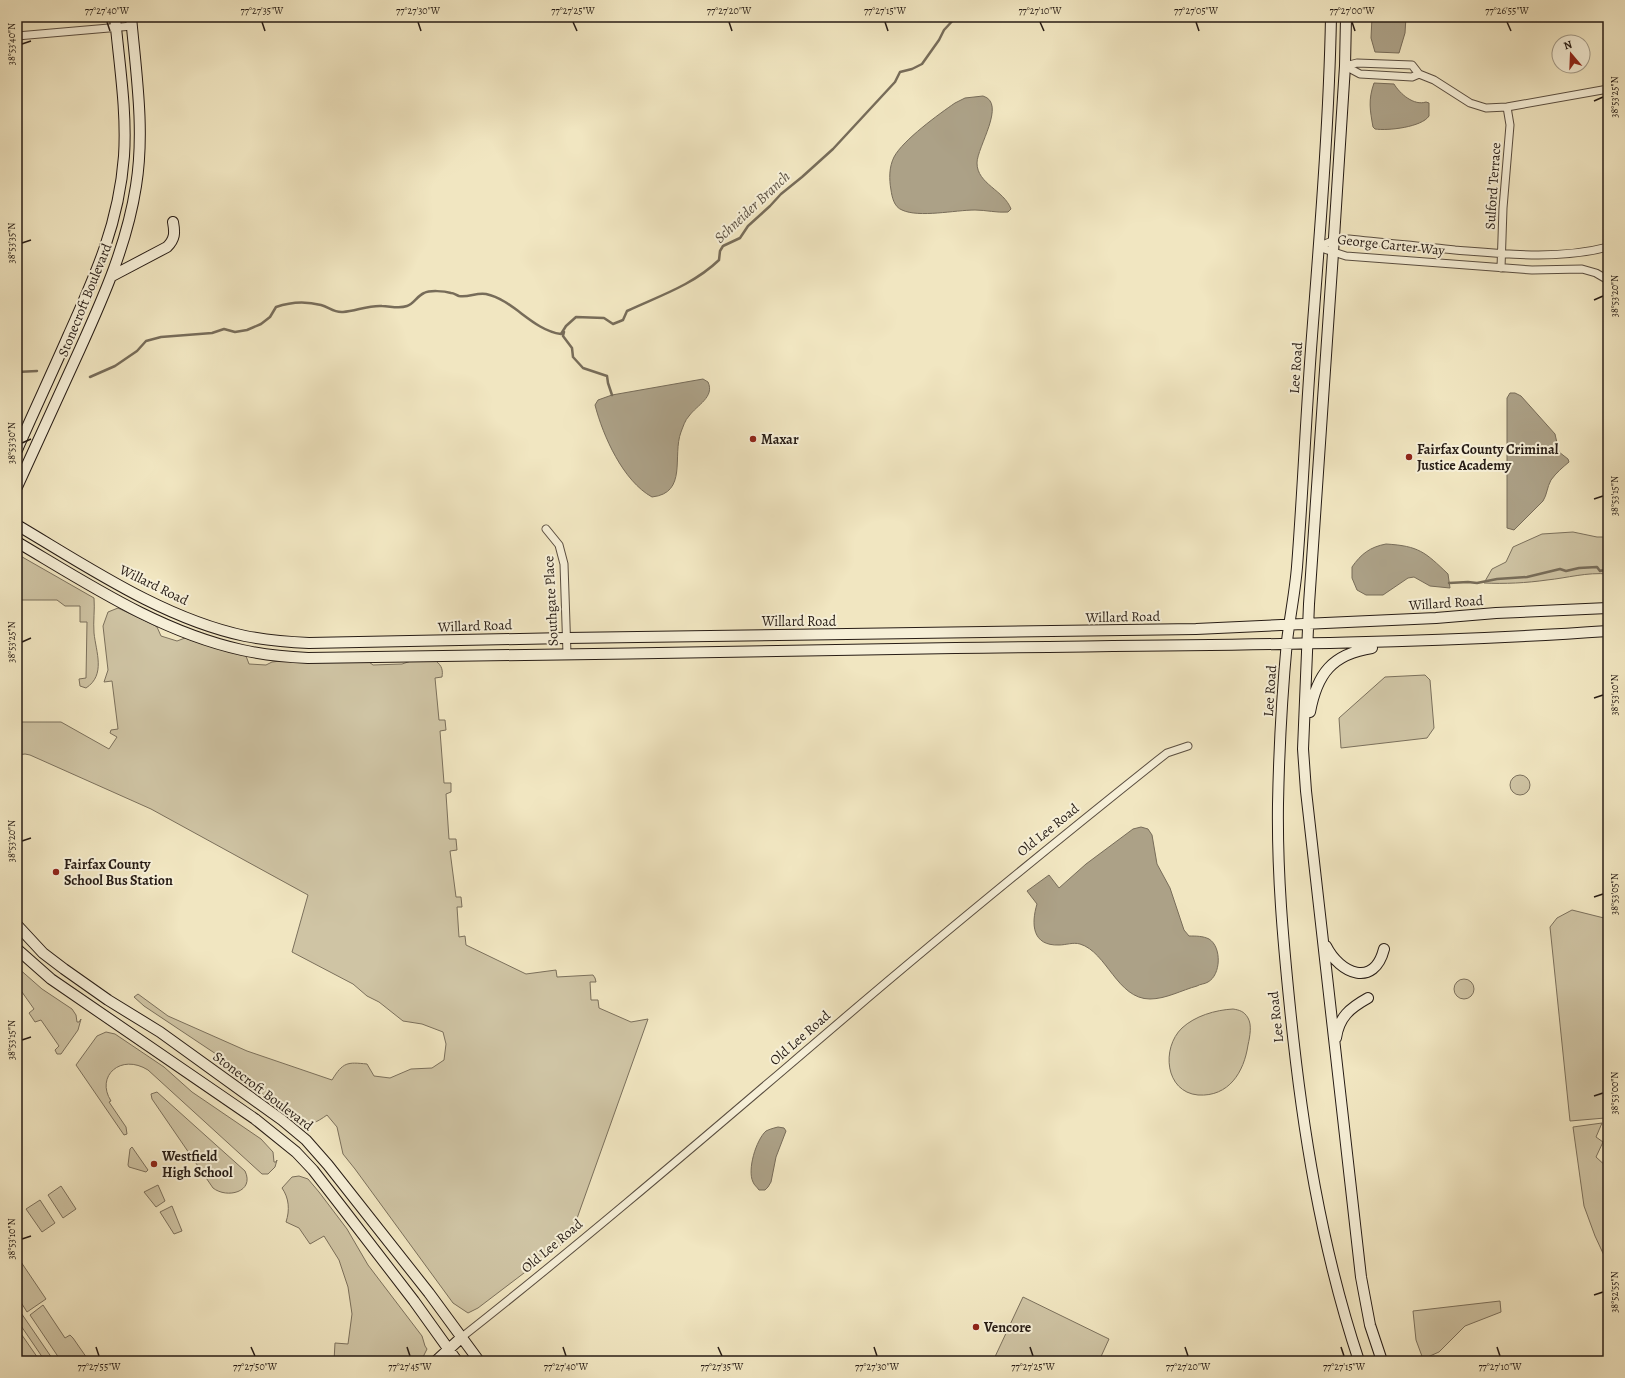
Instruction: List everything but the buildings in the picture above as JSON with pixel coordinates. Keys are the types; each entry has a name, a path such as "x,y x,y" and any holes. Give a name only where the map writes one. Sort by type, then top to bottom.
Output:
{"main road":[{"name":"Lee Road","path":"1331,17 1318,247 1297,567 1287,644 1278,780 1278,846 1281,924 1297,1083 1313,1181 1338,1291 1357,1358"},
{"name":"Lee Road","path":"1346,17 1345,66 1309,624 1304,725 1304,764 1360,1277 1370,1325 1382,1361"},
{"name":"Stonecroft Boulevard","path":"17,450 99,266 113,225 121,182 124,155 123,109 115,22"},
{"name":"Stonecroft Boulevard","path":"17,487 112,276 127,229 136,186 139,151 138,100 131,22"},
{"path":"112,276 166,247 172,242 175,235 173,222"},
{"name":"Willard Road","path":"17,525 128,590 184,616 210,626 245,636 280,642 309,643 1035,632 1289,626 1608,608"},
{"name":"Willard Road","path":"17,542 122,603 179,629 241,650 278,656 308,658 1415,642 1608,632"},
{"path":"1304,764 1312,700 1319,681 1328,667 1351,652 1415,642"},
{"name":"Stonecroft Boulevard","path":"17,925 43,953 64,969 108,1000 160,1032 282,1120 306,1140 328,1165 429,1293 479,1361"},
{"path":"1323,940 1330,955 1335,960 1345,969 1356,973 1368,973 1372,970 1379,962 1384,949"},
{"name":"Stonecroft Boulevard","path":"17,949 51,979 255,1119 296,1152 312,1170 414,1301 457,1361"},
{"path":"1335,1049 1338,1029 1345,1014 1357,1004 1368,998"},
{"name":"Old Lee Road","path":"436,1361 462,1338"}],"street":[{"path":"17,36 115,22 131,22"},
{"path":"1345,66 1357,62 1412,65 1419,74 1434,80 1476,106 1495,109 1608,89"},
{"path":"1345,66 1360,74 1412,77 1419,74"},
{"name":"Sulford Terrace","path":"1502,268 1503,208 1510,125 1507,107"},
{"name":"George Carter Way","path":"1318,247 1334,240 1348,239 1502,254 1552,254 1580,252 1608,247"},
{"name":"George Carter Way","path":"1318,247 1346,256 1538,270 1582,269 1596,273 1608,280"},
{"name":"Southgate Place","path":"546,529 559,545 564,564 567,654"},
{"name":"Old Lee Road","path":"462,1338 721,1124 851,1012 1058,839 1167,753 1188,746"}],"shaded area":[{"path":"1372,17 1406,17 1405,33 1399,53 1375,52 1371,38"},
{"path":"1374,83 1394,84 1400,92 1412,101 1429,103 1429,116 1419,123 1396,129 1375,129 1373,127 1370,105"},
{"path":"983,96 990,100 992,116 978,156 978,170 986,182 1008,202 1011,209 1008,212 975,210 927,214 899,209 893,199 890,186 890,169 892,161 899,150 922,128 955,103 965,98"},
{"path":"703,379 708,382 710,387 709,392 704,400 692,412 683,426 679,442 675,481 670,489 663,494 652,497 642,490 623,469 609,444 595,405 598,400 612,395"},
{"path":"1510,393 1515,393 1521,396 1555,434 1559,452 1568,459 1569,462 1551,480 1543,501 1514,530 1507,528 1507,398"},
{"path":"1573,532 1597,537 1608,537 1608,574 1585,574 1523,583 1484,583 1492,569 1506,562 1513,547 1542,534"},
{"path":"1386,544 1406,546 1427,555 1448,574 1450,588 1430,586 1414,577 1408,578 1383,595 1366,595 1357,590 1352,578 1352,567 1366,552 1375,547"},
{"path":"17,554 94,598 94,629 98,655 98,670 92,683 86,688 80,686 79,679 86,678 87,622 80,622 80,606 65,606 57,600 17,600"},
{"path":"118,608 157,627 161,636 177,641 185,638 215,648 242,654 246,656 249,664 266,665 272,662 281,661 369,662 373,665 402,664 411,661 436,661 442,668 442,677 435,678 439,720 445,720 446,730 440,731 444,783 451,783 451,792 446,794 449,839 456,839 457,850 450,851 456,897 461,897 462,907 457,907 459,937 465,936 466,945 526,974 556,970 557,977 593,975 596,982 590,982 591,1000 598,1000 599,1008 631,1022 648,1019 570,1238 478,1308 468,1313 453,1303 343,1154 337,1127 327,1115 313,1123 297,1123 216,1054 144,1006 134,997 138,994 168,1016 247,1051 332,1080 343,1066 350,1063 367,1064 374,1076 390,1078 411,1069 432,1068 444,1060 446,1044 443,1032 422,1024 403,1021 379,1002 367,996 353,984 292,952 308,895 151,809 30,755 17,755 17,722 61,722 109,749 117,737 110,733 111,730 118,729 112,681 104,682 108,670 103,626 108,612"},
{"path":"1425,675 1430,680 1434,728 1427,738 1341,748 1339,718 1385,677"},
{"path":"1516,775 1524,775 1530,781 1530,789 1524,795 1516,795 1510,789 1510,781"},
{"path":"1141,827 1148,829 1152,835 1157,864 1170,888 1184,930 1189,936 1209,939 1216,948 1218,954 1215,973 1208,982 1156,999 1139,997 1129,992 1120,984 1098,956 1080,944 1072,943 1059,945 1043,942 1039,938 1034,926 1037,904 1027,891 1049,875 1059,888 1086,864 1133,829"},
{"path":"1572,910 1608,919 1608,1110 1605,1118 1570,1121 1550,927 1557,918"},
{"path":"17,967 42,989 72,1009 76,1015 77,1022 81,1019 78,1030 61,1054 57,1054 55,1050 59,1046 41,1020 35,1022 29,1013 34,1009 17,985"},
{"path":"1464,979 1471,982 1474,989 1471,996 1464,999 1457,996 1454,989 1457,982"},
{"path":"1233,1009 1239,1010 1245,1014 1248,1018 1250,1027 1246,1055 1239,1073 1233,1081 1218,1092 1209,1095 1198,1095 1187,1092 1179,1086 1173,1078 1170,1068 1169,1057 1175,1036 1187,1024 1199,1017 1212,1012"},
{"path":"106,1032 115,1034 164,1067 192,1092 261,1139 273,1152 274,1162 277,1160 275,1167 268,1174 262,1174 148,1070 138,1065 129,1064 120,1066 113,1070 106,1083 107,1092 111,1101 109,1102 126,1127 127,1134 124,1135 76,1065 97,1036"},
{"path":"157,1092 245,1171 247,1178 243,1189 238,1192 225,1193 213,1188 152,1099 151,1094"},
{"path":"1602,1123 1596,1137 1603,1142 1596,1157 1608,1168 1608,1264 1595,1236 1584,1206 1573,1127"},
{"path":"778,1127 784,1128 786,1131 776,1157 771,1182 765,1190 759,1190 753,1183 751,1177 752,1163 756,1148 762,1135 766,1131"},
{"path":"132,1147 148,1170 146,1172 129,1167 130,1149"},
{"path":"299,1176 308,1179 319,1192 347,1229 368,1265 422,1336 427,1349 421,1361 334,1361 335,1343 348,1344 352,1314 348,1287 339,1260 324,1236 310,1244 299,1228 286,1222 288,1204 282,1188 292,1177"},
{"path":"158,1185 165,1201 156,1207 144,1192"},
{"path":"61,1186 76,1209 63,1218 48,1195"},
{"path":"40,1200 55,1223 42,1232 26,1209"},
{"path":"172,1206 182,1231 174,1234 160,1212"},
{"path":"17,1256 46,1299 27,1312 17,1296"},
{"path":"1023,1297 1109,1339 1099,1361 993,1361"},
{"path":"1500,1301 1501,1312 1465,1326 1439,1352 1423,1359 1416,1340 1413,1311"},
{"path":"43,1305 65,1338 70,1335 89,1361 61,1361 30,1315"},
{"path":"17,1307 54,1361 45,1361 17,1320"},
{"path":"17,1328 40,1361 17,1361"}],"waterway":[{"name":"Schneider Branch","path":"90,377 115,366 137,351 146,341 161,337 212,333 224,329 235,332 247,330 261,324 270,317 276,307 292,303 315,304 340,312 377,306 404,307 414,302 424,293 437,291 452,293 459,296 486,294 496,297 541,327 561,334 566,326 576,317 604,318 613,324 623,320 627,311 687,283 709,269 719,260 720,251 723,246 740,238 748,226 781,194 833,149 895,82 900,72 912,69 922,64 939,40 944,30 956,17"},
{"path":"564,332 563,336 572,348 573,357 583,368 607,376 612,395"},
{"name":"Schneider Branch","path":"17,372 37,371"},
{"path":"1449,583 1477,583 1497,579 1527,577 1560,569 1566,571 1579,568 1597,567 1600,571 1608,569"}],"place":[{"name":"Maxar","path":"753,439"},
{"name":"Fairfax County Criminal Justice Academy","path":"1409,457"},
{"name":"Fairfax County School Bus Station","path":"56,872"},
{"name":"Westfield High School","path":"154,1164"},
{"name":"Vencore","path":"976,1327"}]}
